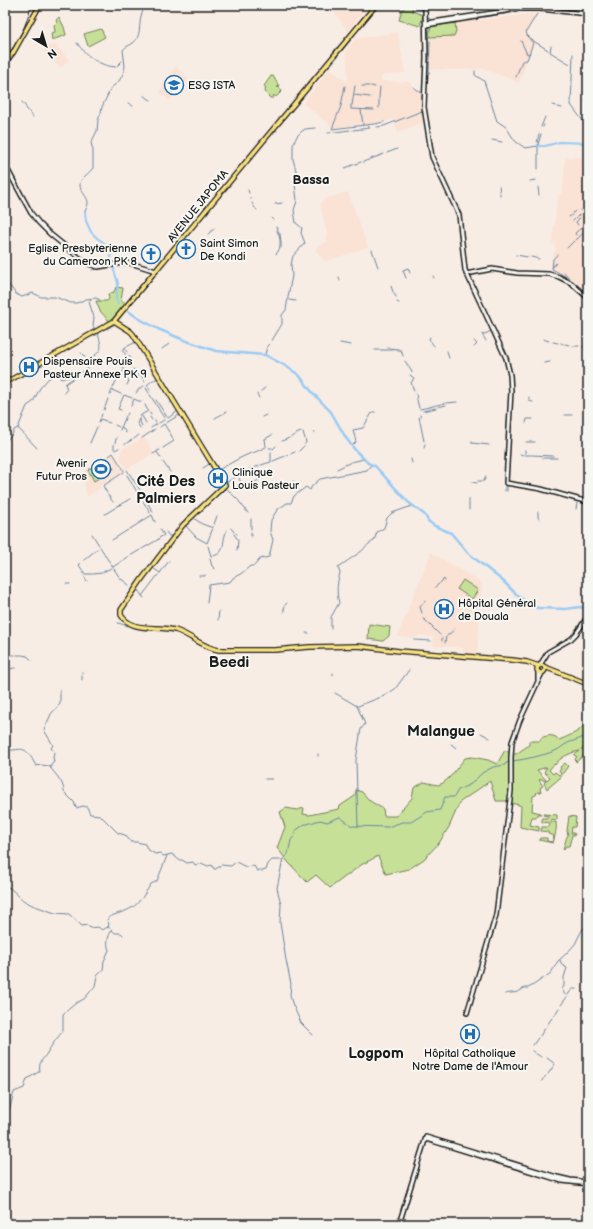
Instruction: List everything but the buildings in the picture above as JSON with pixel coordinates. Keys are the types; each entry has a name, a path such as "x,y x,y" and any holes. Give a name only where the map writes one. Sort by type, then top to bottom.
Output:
{"main road":[{"path":"5,63 13,53 40,5"},
{"name":"AVENUE JAPOMA","path":"5,383 114,321 376,5"},
{"path":"426,5 424,110 433,159 458,214 464,270 506,358 510,375 511,391 506,483 541,489 588,502"},
{"path":"426,24 516,11 540,10 588,14"},
{"path":"5,165 31,213 46,231 90,265 98,267 130,263 156,271"},
{"path":"466,274 492,269 517,273 553,275 571,283 588,298"},
{"path":"114,321 133,334 225,485 184,524 142,579 121,610 121,615 126,621 141,627 174,630 188,635 211,649 275,650 325,646 358,646 529,663 542,666 553,672 588,684"},
{"path":"537,671 542,666 548,652 569,640 576,634 588,616"},
{"path":"529,663 537,671 553,672"},
{"path":"467,1013 496,915 511,791 512,742 538,680 543,672 542,666"},
{"path":"537,671 538,680"},
{"path":"400,1224 427,1139 566,1182 588,1183"},
{"path":"551,1177 588,1183"}],"shaded area":[{"path":"330,5 369,5 348,32"},
{"path":"538,13 525,33 534,42 519,83 485,69 430,69 429,37 446,37 456,31 455,23"},
{"path":"398,32 405,73 381,76 381,81 408,82 413,84 413,87 421,92 423,97 423,122 398,133 393,119 384,122 333,128 303,103 330,68 347,82 346,51 355,39"},
{"path":"51,44 53,46 55,44 69,60 61,68 43,50"},
{"name":"ESG ISTA","path":"176,67 188,78 188,80 169,101 160,93 160,91"},
{"path":"565,157 588,157 588,294 574,282 551,272 553,254 556,249 554,244 552,244 558,195 561,195 563,190"},
{"path":"348,192 368,247 325,262 315,250 318,246 327,242 327,233 321,203 324,199"},
{"path":"144,437 154,453 127,469 120,459 121,451"},
{"path":"113,454 123,471 100,486 101,488 87,497 82,473"},
{"name":"Hôpital Général de Douala","path":"431,552 482,583 477,654 463,653 463,648 433,646 433,637 419,635 415,638 397,637"},
{"name":"Hôpital Catholique Notre Dame de l'Amour","path":"473,1023 480,1027 475,1042 461,1040 463,1028"}],"green space":[{"path":"405,5 413,7 412,11 423,15 420,26 399,20 402,9 404,9"},
{"path":"59,17 66,35 52,40 51,33 55,32 54,25"},
{"path":"455,23 456,31 454,36 429,37 430,29 433,26"},
{"path":"101,29 105,37 88,46 84,34"},
{"path":"271,76 273,76 279,86 277,87 282,91 276,97 274,95 273,98 270,98 266,94 266,88 264,86"},
{"path":"116,287 123,288 121,301 127,304 110,322 100,311 96,301 107,301 109,299 108,294 114,292"},
{"name":"Avenir Futur Pros","path":"107,458 114,469 94,481 88,470"},
{"path":"463,580 478,590 472,599 457,589"},
{"path":"369,624 390,627 389,636 383,641 368,639"},
{"path":"588,719 588,742 581,750 588,748 588,752 576,762 575,759 577,757 574,755 580,751 566,756 559,760 555,765 554,764 549,770 553,774 555,772 559,775 561,774 559,771 561,769 560,767 565,763 568,766 561,777 547,789 544,783 550,777 544,772 547,767 537,770 546,780 539,780 543,786 540,788 541,792 537,792 536,795 533,796 532,811 541,814 537,814 536,817 532,817 530,825 539,827 539,831 520,827 521,806 511,803 513,790 513,754 516,754 529,745 529,741 540,741 541,738 546,736 555,737 559,740 572,734 580,730"},
{"path":"505,750 509,752 510,776 508,801 496,801 490,781 460,802 449,827 439,843 424,859 409,869 386,874 378,856 361,865 330,888 316,875 307,882 277,848 285,827 280,812 286,808 297,810 304,808 303,814 309,815 339,809 340,806 355,796 356,790 362,792 370,801 383,809 384,816 396,816 412,798 414,788 424,782 438,785 443,783 450,777 465,758 472,757 488,760 497,764"},
{"path":"543,814 557,815 557,820 551,819 551,822 556,822 556,832 553,843 539,840 540,838 547,838 547,841 552,842 554,836 548,834 548,832 541,831 542,827 549,827 550,823 542,822 542,818 548,818 548,816"},
{"path":"569,816 576,817 575,827 572,827 571,833 574,833 575,835 572,835 569,846 566,846 564,849 563,848 568,835 567,831"}],"waterway":[{"path":"85,212 88,203 80,188 80,184 84,177 93,168 93,150 91,143 97,131 98,120 102,107 111,88 119,81 123,74 125,66 123,50 136,41 142,12 146,5"},
{"path":"401,8 404,5"},
{"path":"406,5 422,10"},
{"path":"414,5 420,7 423,11 422,13"},
{"path":"489,13 503,10"},
{"path":"504,14 513,11"},
{"path":"534,42 526,32 537,14"},
{"path":"581,15 585,16"},
{"path":"428,17 432,21"},
{"path":"428,38 429,26"},
{"path":"516,77 522,61 527,60 533,43 527,36"},
{"path":"341,52 353,37"},
{"path":"427,71 428,40"},
{"path":"429,73 430,41"},
{"path":"521,41 527,54 530,53"},
{"path":"535,42 548,50"},
{"path":"77,43 84,52 94,60 104,65 116,67 122,61"},
{"path":"551,46 550,52 570,64"},
{"path":"332,54 337,47"},
{"path":"573,54 571,105 588,126"},
{"path":"330,66 338,56"},
{"path":"475,71 475,75 484,81 497,121 506,127 515,141 525,148 538,146"},
{"path":"345,86 341,106 332,129 374,124"},
{"path":"352,105 355,86"},
{"path":"362,86 369,86"},
{"path":"371,86 375,87"},
{"path":"379,98 380,87"},
{"path":"413,87 421,92"},
{"path":"354,95 370,97"},
{"path":"144,96 151,100"},
{"path":"379,99 379,108"},
{"path":"22,102 26,107"},
{"path":"128,103 133,106"},
{"path":"351,105 351,109 374,110"},
{"path":"552,105 556,106"},
{"path":"558,107 562,108"},
{"path":"26,108 33,117"},
{"path":"361,110 363,125"},
{"path":"377,127 384,126 422,111"},
{"path":"541,127 545,117"},
{"path":"375,124 384,122"},
{"path":"353,130 370,128 368,126"},
{"path":"265,355 267,346 282,324 282,315 286,310 292,276 291,265 293,256 305,243 301,233 302,228 296,223 294,210 297,201 295,184 297,174 293,159 293,145 297,136 302,131 305,129 315,128"},
{"path":"273,132 275,130 277,131"},
{"path":"328,133 350,130"},
{"path":"537,142 539,134"},
{"path":"538,145 541,134"},
{"path":"492,140 502,142"},
{"path":"538,146 545,146 560,142 588,143"},
{"path":"538,147 538,169"},
{"path":"387,153 397,149"},
{"path":"363,162 384,154"},
{"path":"345,168 361,162"},
{"path":"530,181 536,180"},
{"path":"499,186 500,191"},
{"path":"538,187 539,195"},
{"path":"450,192 454,201"},
{"path":"212,206 215,202"},
{"path":"455,202 458,208"},
{"path":"252,203 255,208"},
{"path":"275,204 282,203"},
{"path":"207,214 211,207"},
{"path":"85,212 86,221 91,232 107,245 110,251 112,264 118,283 116,298 118,304"},
{"path":"201,219 206,214"},
{"path":"573,221 576,218"},
{"path":"578,220 576,222 578,225"},
{"path":"190,233 197,224"},
{"path":"576,235 575,233 585,225 588,228"},
{"path":"276,227 280,234 281,242"},
{"path":"208,234 215,228"},
{"path":"576,240 588,229"},
{"path":"276,254 280,243 277,231"},
{"path":"567,248 575,240"},
{"path":"281,243 281,248"},
{"path":"372,250 378,267"},
{"path":"516,255 528,257"},
{"path":"557,255 553,259 552,269 570,279 564,272"},
{"path":"531,257 539,259"},
{"path":"158,271 166,262"},
{"path":"553,267 556,263"},
{"path":"90,266 95,268"},
{"path":"98,269 108,267"},
{"path":"406,278 403,270 408,268 410,273"},
{"path":"92,270 97,269"},
{"path":"151,281 158,271"},
{"path":"468,276 481,273"},
{"path":"339,277 340,281"},
{"path":"562,277 578,287"},
{"path":"128,307 150,282"},
{"path":"5,286 9,285 16,294 22,297 33,293 41,297 55,297 71,303 77,303 86,299 96,298 100,300"},
{"path":"391,286 393,292"},
{"path":"579,287 586,294"},
{"path":"394,293 396,297"},
{"path":"91,299 89,302 94,317 93,326 96,330"},
{"path":"289,300 296,301"},
{"path":"124,308 158,329 184,340 216,351 265,355 284,365 299,375 312,392 331,412 346,438 368,463 375,466 408,502 425,515 428,521 451,533 468,553 504,582 518,596 534,607 538,608 565,609 580,607 588,609"},
{"path":"122,323 134,332"},
{"path":"107,329 115,324"},
{"path":"483,335 491,331"},
{"path":"64,393 67,389 65,384 92,365 90,363 91,358 100,350 101,347 98,333"},
{"path":"482,334 486,341"},
{"path":"83,341 97,335"},
{"path":"430,337 429,339 434,346"},
{"path":"543,339 549,341"},
{"path":"474,341 477,344 474,347"},
{"path":"77,344 81,342"},
{"path":"127,352 124,348 136,342"},
{"path":"553,342 558,343"},
{"path":"340,343 351,345"},
{"path":"162,349 169,344"},
{"path":"565,344 569,345"},
{"path":"64,352 76,345"},
{"path":"573,346 579,346"},
{"path":"583,347 588,346"},
{"path":"388,348 398,349"},
{"path":"122,350 126,355"},
{"path":"375,350 393,350"},
{"path":"398,350 401,350 403,356"},
{"path":"447,351 449,358"},
{"path":"81,353 85,357"},
{"path":"118,358 120,364 125,370 122,372"},
{"path":"150,358 177,402"},
{"path":"405,361 412,372"},
{"path":"509,362 511,374"},
{"path":"544,363 550,362"},
{"path":"127,385 129,381 125,375 134,369 139,377"},
{"path":"5,442 12,435 14,430 18,428 27,406 33,402 40,388 49,378 57,374 61,379 79,374"},
{"path":"141,375 145,382"},
{"path":"410,375 414,378 411,383 414,391"},
{"path":"113,388 117,379 122,376"},
{"path":"512,377 512,386"},
{"path":"154,380 158,378"},
{"path":"147,385 153,380"},
{"path":"136,393 144,386"},
{"path":"148,386 150,390"},
{"path":"146,388 149,393"},
{"path":"261,391 265,388"},
{"path":"110,395 112,390 121,394"},
{"path":"257,394 259,398"},
{"path":"416,394 417,399"},
{"path":"121,410 118,409 124,395 132,398"},
{"path":"150,395 159,409"},
{"path":"529,397 529,401 533,402"},
{"path":"104,410 108,399"},
{"path":"131,406 134,399 141,402"},
{"path":"156,400 167,417"},
{"path":"417,400 419,408"},
{"path":"169,404 172,401"},
{"path":"447,403 457,402"},
{"path":"437,405 445,403"},
{"path":"141,429 137,423 141,415 148,411 145,405"},
{"path":"430,407 436,405"},
{"path":"438,407 446,405"},
{"path":"420,409 430,407"},
{"path":"423,411 436,408"},
{"path":"159,410 165,419"},
{"path":"168,418 178,411"},
{"path":"215,418 226,412"},
{"path":"184,413 189,422"},
{"path":"352,446 356,442 353,430 363,428 372,413"},
{"path":"166,423 181,414"},
{"path":"262,417 266,415"},
{"path":"565,415 572,415"},
{"path":"120,430 126,416"},
{"path":"142,416 146,423"},
{"path":"419,417 424,441"},
{"path":"99,422 100,419 106,421"},
{"path":"526,423 527,419 533,419"},
{"path":"139,420 142,426"},
{"path":"159,423 164,420"},
{"path":"151,428 157,424"},
{"path":"160,427 164,424 169,432"},
{"path":"115,425 119,427"},
{"path":"90,443 97,427"},
{"path":"122,427 126,433"},
{"path":"18,428 37,448"},
{"path":"151,432 155,429"},
{"path":"194,431 206,449"},
{"path":"142,438 151,432"},
{"path":"296,434 301,432"},
{"path":"303,432 306,442 305,444"},
{"path":"163,448 174,441 170,433"},
{"path":"134,439 139,435"},
{"path":"265,439 272,435"},
{"path":"291,437 295,435"},
{"path":"114,449 117,437"},
{"path":"282,441 289,438"},
{"path":"265,439 266,446"},
{"path":"125,444 132,440"},
{"path":"526,442 535,442"},
{"path":"472,443 489,445"},
{"path":"424,448 425,444"},
{"path":"273,449 276,446"},
{"path":"299,451 304,446"},
{"path":"253,453 266,447"},
{"path":"115,450 119,448"},
{"path":"525,450 525,455 530,455"},
{"path":"207,451 215,464"},
{"path":"153,454 157,452 161,458"},
{"path":"261,465 271,462 271,452"},
{"path":"273,461 295,452"},
{"path":"109,456 113,453 121,466"},
{"path":"220,469 251,453"},
{"path":"531,455 553,456"},
{"path":"543,458 557,458"},
{"path":"337,469 351,462 364,459"},
{"path":"411,459 412,463"},
{"path":"163,462 170,472"},
{"path":"203,468 211,463"},
{"path":"216,465 219,470"},
{"path":"207,603 209,585 230,582 233,578 250,566 254,566 260,559 269,557 273,540 270,531 271,520 277,510 287,503 291,503 294,496 306,487 310,490 312,486 320,479 367,470 373,465"},
{"path":"248,470 259,466"},
{"path":"122,467 124,471"},
{"path":"127,470 136,484"},
{"path":"224,478 227,482 246,471"},
{"path":"107,493 103,486 124,472"},
{"path":"127,475 132,484"},
{"path":"248,486 268,475"},
{"path":"478,481 484,481 486,476"},
{"path":"239,478 243,488 247,486"},
{"path":"472,482 477,483"},
{"path":"505,484 505,491"},
{"path":"507,484 507,491"},
{"path":"133,485 137,492"},
{"path":"137,485 140,490"},
{"path":"209,503 226,488 248,513"},
{"path":"141,492 153,512"},
{"path":"138,493 146,506"},
{"path":"108,495 113,502"},
{"path":"116,507 130,499"},
{"path":"469,503 469,510"},
{"path":"576,509 577,503"},
{"path":"194,517 208,504"},
{"path":"331,629 331,617 339,603 337,588 340,573 338,568 374,541 377,532 384,528 387,518 392,513 412,506"},
{"path":"147,507 150,513"},
{"path":"105,514 115,508"},
{"path":"538,512 539,519"},
{"path":"130,529 152,515 155,522"},
{"path":"213,527 217,516"},
{"path":"186,526 196,537 207,543 213,528 202,524 195,519"},
{"path":"251,519 251,529"},
{"path":"174,533 180,526"},
{"path":"231,528 234,532"},
{"path":"159,538 164,535 160,529"},
{"path":"112,540 128,530"},
{"path":"208,546 211,556 219,553 222,550 227,530"},
{"path":"173,542 181,531"},
{"path":"166,532 169,536 173,536"},
{"path":"251,532 251,537"},
{"path":"92,534 99,545"},
{"path":"234,534 238,540 237,550"},
{"path":"142,549 159,539"},
{"path":"100,547 104,553"},
{"path":"84,560 97,549"},
{"path":"120,562 140,550"},
{"path":"104,554 113,567"},
{"path":"210,559 212,566 215,569"},
{"path":"83,561 79,565 85,574 92,574"},
{"path":"160,573 169,561"},
{"path":"113,567 119,563"},
{"path":"154,566 153,568 160,573"},
{"path":"103,572 111,568"},
{"path":"114,569 120,578 129,585"},
{"path":"93,574 102,573"},
{"path":"142,596 158,575"},
{"path":"199,576 205,575"},
{"path":"84,576 87,581"},
{"path":"440,583 444,579 445,581"},
{"path":"135,585 138,581"},
{"path":"435,587 439,584"},
{"path":"137,589 144,598"},
{"path":"422,613 420,607 425,601"},
{"path":"218,620 219,611"},
{"path":"423,619 440,635"},
{"path":"118,623 128,626"},
{"path":"447,636 455,629"},
{"path":"445,643 446,637"},
{"path":"414,640 431,641"},
{"path":"295,650 305,649"},
{"path":"311,649 319,649"},
{"path":"248,652 274,652"},
{"path":"22,655 27,656"},
{"path":"27,656 32,660"},
{"path":"5,670 14,668"},
{"path":"358,706 384,696 395,689 409,670"},
{"path":"557,674 568,678"},
{"path":"51,768 51,765 54,762 54,752 51,748 53,745 44,730 51,714 60,704 60,689"},
{"path":"335,693 357,706 365,724 361,729 356,760 358,826"},
{"path":"481,733 490,738"},
{"path":"513,761 555,751 588,734"},
{"path":"451,744 456,748"},
{"path":"5,751 21,749 27,751 36,766 49,766 61,781 64,792 74,802 76,808 83,806 87,807 90,814 100,815 118,833 125,835 131,842 145,844 147,849 155,854 160,853 163,856 172,854 179,860 187,863 193,862 195,865 201,863 208,866 212,865 214,869 221,865 231,866 236,862 246,867 254,866 257,871 262,871 266,870 268,864 272,860 282,860"},
{"path":"313,1035 301,1023 292,1003 290,995 291,984 280,923 281,904 277,888 283,859 288,854 291,840 295,835 295,831 305,824 320,820 327,822 340,817 352,826 388,827 402,822 411,822 427,812 440,810 445,797 454,797 458,790 471,784 482,773 493,767 505,765 506,763 510,762"},
{"path":"265,779 272,779"},
{"path":"142,898 151,884 157,881 167,856"},
{"path":"5,886 10,888 23,900 32,905 55,913 69,914 82,926 87,925 90,928 98,927 102,930 108,927"},
{"path":"108,927 109,924 107,920 109,917 134,907 140,900"},
{"path":"505,994 528,988 551,973 558,961 575,944 582,930 588,924"},
{"path":"108,927 115,933 121,933 123,935"},
{"path":"5,1114 10,1108 14,1092 24,1088 27,1079 40,1071 41,1061 63,1031 63,1014 76,1003 84,999 95,986 97,976 103,970 104,961 109,950 109,935 112,930"},
{"path":"560,960 562,965 567,968 564,977 564,986 562,989 565,995"},
{"path":"568,995 572,989"},
{"path":"561,1005 567,997"},
{"path":"554,1016 559,1008"},
{"path":"547,1025 552,1018"},
{"path":"540,1036 545,1028"},
{"path":"533,1045 538,1038"},
{"path":"532,1051 541,1057"},
{"path":"547,1058 555,1064 548,1074"}],"railway":[{"path":"5,58 21,33 27,20 31,5"}],"place":[{"name":"ESG ISTA","path":"174,85"},
{"name":"Saint Simon De Kondi","path":"186,249"},
{"name":"Eglise Presbyterienne du Cameroon PK 8","path":"151,254"},
{"name":"Dispensaire Pouis Pasteur Annexe PK 9","path":"29,367"},
{"name":"Avenir Futur Pros","path":"101,469"},
{"name":"Clinique Louis Pasteur","path":"218,478"},
{"name":"Hôpital Général de Douala","path":"444,609"},
{"name":"Hôpital Catholique Notre Dame de l'Amour","path":"470,1034"}],"district":[{"name":"Bassa","path":"311,180"},
{"name":"Cité Des Palmiers","path":"166,490"},
{"name":"Beedi","path":"229,662"},
{"name":"Malangue","path":"441,731"},
{"name":"Logpom","path":"376,1053"}]}
